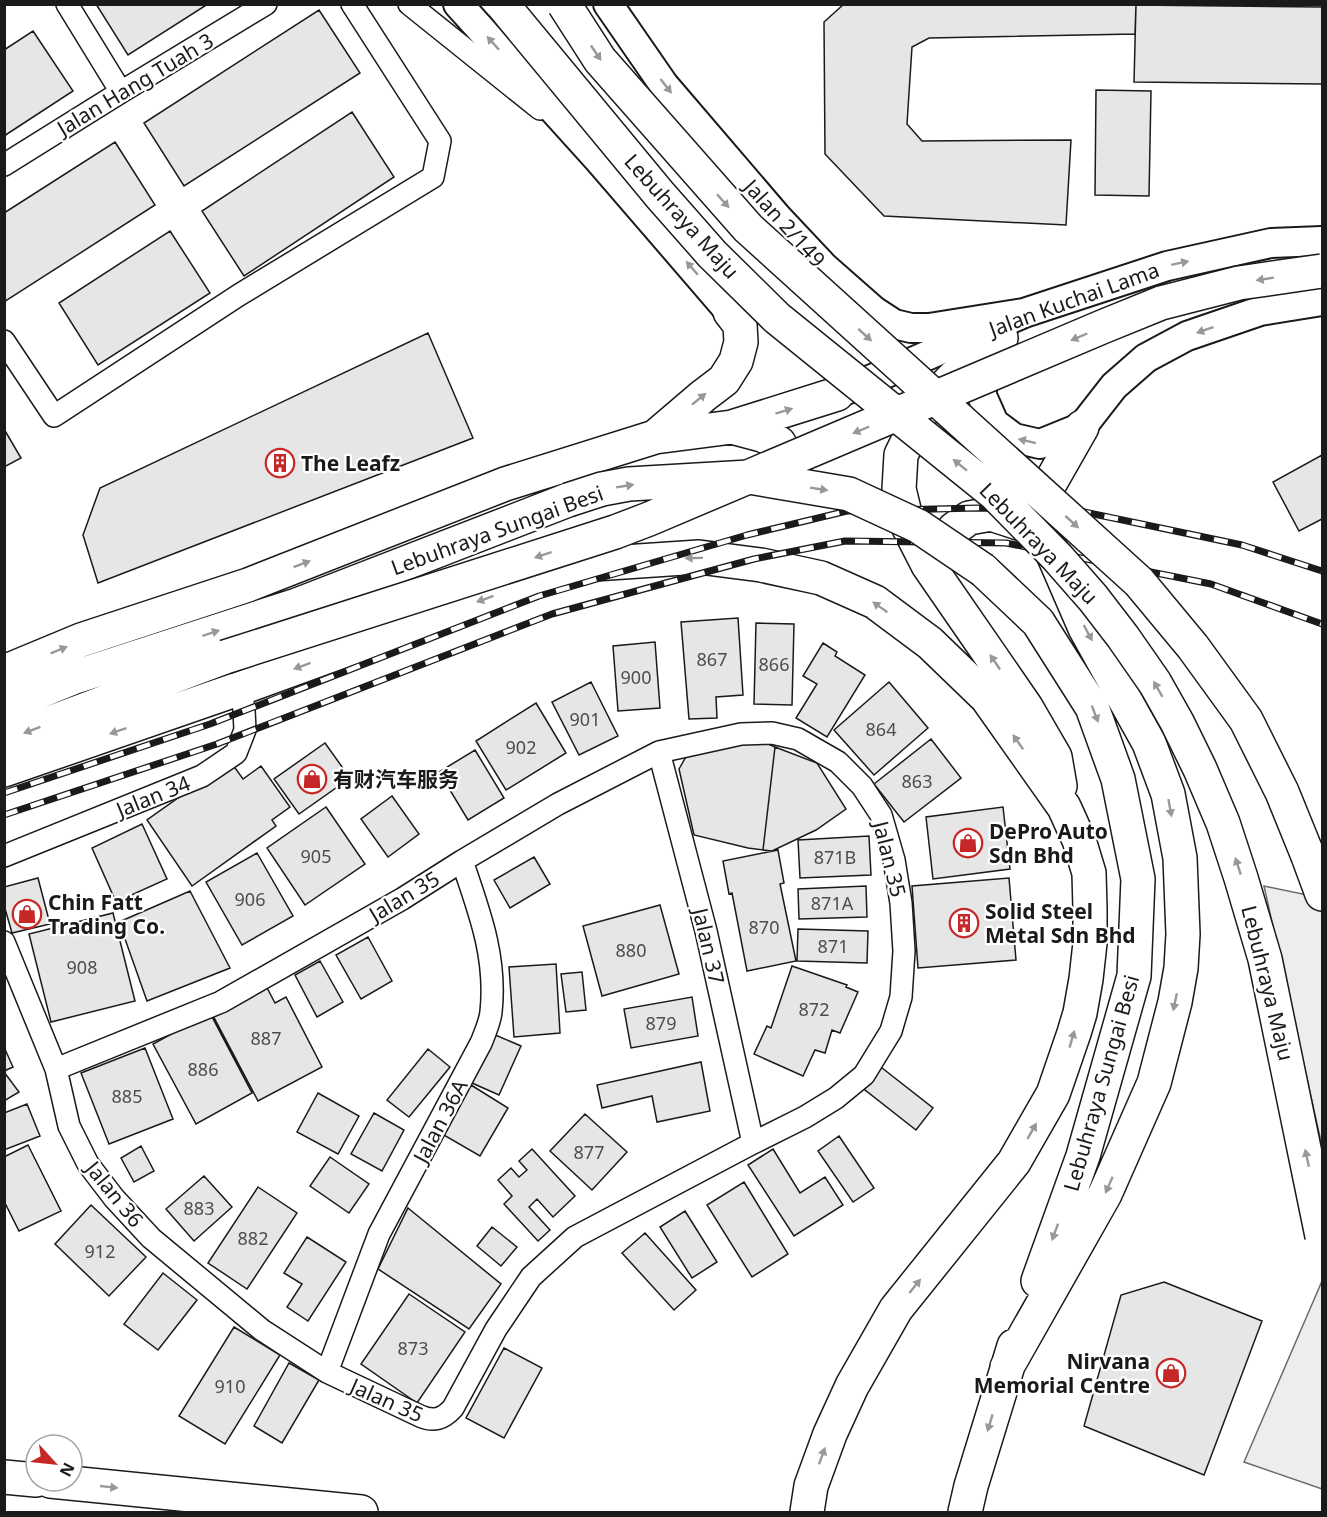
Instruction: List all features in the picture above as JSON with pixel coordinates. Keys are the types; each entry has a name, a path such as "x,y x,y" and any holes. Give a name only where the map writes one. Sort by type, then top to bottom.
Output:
{"highway":[{"name":"Lebuhraya Maju","path":"502,4 660,195 712,254 777,318 995,494 1057,557 1093,598 1155,683 1200,770 1223,823 1241,878 1265,959 1323,1236"},
{"name":"Lebuhraya Maju","path":"564,4 600,60 748,228 1139,582 1193,647 1246,720 1282,792 1323,894"},
{"path":"4,740 225,657 649,519 1161,303 1239,283 1323,271"},
{"path":"655,437 724,380 735,361 741,342 740,325 730,312"},
{"path":"1001,338 953,378 924,408 901,455 899,489 908,526 928,565 1026,707 1055,757 1064,807"},
{"path":"4,672 81,640 248,585 505,484 655,437 732,427 837,394"},
{"path":"579,565 737,498 776,467 785,454 779,443 762,435 732,427"},
{"path":"1007,1368 1105,1194 1154,1083 1175,1002 1181,968 1183,934 1180,858 1168,794 1149,743 1085,628 1043,531 1041,499 1082,427"},
{"name":"Lebuhraya Sungai Besi","path":"4,706 75,677 297,605 568,500 602,489 629,484 749,477 849,494 918,526 982,570 1038,622 1092,707 1118,779 1138,879 1134,976 1083,1156 1007,1368 965,1512"},
{"path":"928,565 954,529 969,518 991,514 1043,531"},
{"name":"Lebuhraya Sungai Besi","path":"4,770 241,688 579,565 699,557 761,565 821,578 875,602 930,644 987,698 1064,807 1079,840 1089,873 1090,943 1086,979 1080,1013 1068,1055 1053,1094 1014,1162 896,1309 852,1386 830,1434 811,1486 807,1512"},
{"path":"75,677 248,585"},
{"path":"4,1477 24,1479"},
{"path":"84,1484 361,1512"}],"main road":[{"path":"458,4 599,160 730,312"},
{"name":"Jalan 2/149","path":"608,4 664,85 777,217 824,267 874,311 894,324 911,328 930,328 1024,313"},
{"name":"Jalan Kuchai Lama","path":"837,394 1024,313 1167,266 1270,243 1323,241"},
{"path":"1024,313 1001,338 982,371 982,396 994,423 1014,438 1040,444 1082,427 1114,386 1146,358 1187,336 1260,311 1323,301"}],"street":[{"path":"67,4 121,92"},
{"name":"Jalan Hang Tuah 3","path":"4,165 266,4"},
{"path":"4,340 54,416 239,295 433,177 440,141 352,4"},
{"path":"409,4 534,104 599,160"},
{"name":"Jalan 34","path":"4,856 202,776 236,753 245,730 241,688"},
{"name":"Jalan 35","path":"56,1070 221,1002 402,899 558,804 659,752 741,734 772,733 798,739 838,762 861,786 881,816 894,860 901,903 904,951 901,997 891,1031 864,1075 836,1098 805,1117 575,1238 531,1277 496,1329 453,1408 438,1420 429,1420 327,1372"},
{"name":"Jalan 37","path":"659,752 706,931 753,1143"},
{"name":"Jalan 36A","path":"327,1372 379,1234 481,1043 491,1014 491,958 484,928 462,861"},
{"name":"Jalan 36","path":"4,942 56,1070 69,1126 88,1164 114,1198 151,1238 253,1322 327,1372"}],"shaded area":[{"path":"1264,886 1322,898 1322,1146"},
{"path":"1322,1281 1322,1489 1244,1462"}],"building":[{"path":"96,4 208,4 128,55"},
{"path":"844,4 1136,4 1135,34 929,38 912,47 907,124 922,141 1071,140 1066,225 884,216 825,154 824,22"},
{"path":"1136,5 1322,7 1322,84 1134,82"},
{"path":"319,10 360,73 184,186 144,123"},
{"path":"33,31 73,91 4,136 4,50"},
{"path":"1096,90 1151,91 1149,196 1095,195"},
{"path":"352,112 394,177 244,276 202,211"},
{"path":"115,142 155,205 4,302 4,213"},
{"path":"170,231 210,293 98,365 59,303"},
{"name":"The Leafz","path":"428,333 473,438 98,583 83,535 100,488"},
{"path":"4,429 21,458 4,467"},
{"path":"1322,455 1322,519 1299,531 1273,482"},
{"path":"738,618 743,695 716,697 717,718 689,719 681,622"},
{"path":"756,623 794,624 792,705 754,704"},
{"path":"655,642 660,708 618,711 613,646"},
{"path":"823,643 837,652 835,656 865,675 827,737 796,718 817,684 803,676"},
{"path":"591,682 618,736 579,755 552,702"},
{"path":"889,682 928,728 874,775 834,730"},
{"path":"536,703 566,753 506,790 476,741"},
{"path":"931,739 961,778 904,822 874,784"},
{"path":"764,742 775,747 763,850 694,835 679,769 687,755"},
{"name":"有财汽车服务","path":"325,743 350,778 299,814 274,779"},
{"path":"775,747 817,763 846,809 816,830 772,851 763,850"},
{"path":"475,750 504,798 468,820 439,772"},
{"path":"230,761 243,779 261,766 290,807 272,820 276,826 192,886 147,820"},
{"path":"392,796 419,834 388,857 361,819"},
{"path":"326,807 365,864 305,905 267,848"},
{"name":"DePro Auto Sdn Bhd","path":"1003,807 1010,869 933,879 926,817"},
{"path":"142,824 167,879 116,902 92,848"},
{"path":"869,836 871,875 800,878 798,840"},
{"path":"778,850 784,883 780,884 796,961 747,971 732,893 729,894 723,861"},
{"path":"257,853 293,916 242,945 206,882"},
{"path":"534,857 550,884 510,908 494,880"},
{"name":"Chin Fatt Trading Co.","path":"38,878 50,924 12,933 4,905 4,887"},
{"name":"Solid Steel Metal Sdn Bhd","path":"1009,878 1016,960 918,968 912,886"},
{"path":"866,886 867,917 799,919 798,889"},
{"path":"190,891 230,968 147,1001 119,922"},
{"path":"660,905 679,974 602,996 583,926"},
{"path":"113,913 135,1001 51,1022 29,934"},
{"path":"798,929 868,931 867,963 797,961"},
{"path":"368,937 392,981 361,999 336,955"},
{"path":"320,961 343,1002 317,1017 295,975"},
{"path":"556,964 560,1033 514,1037 509,967"},
{"path":"792,966 847,985 846,987 858,992 840,1033 832,1030 825,1053 815,1050 803,1076 754,1054 767,1026 771,1028"},
{"path":"582,972 586,1010 566,1012 561,974"},
{"path":"264,982 275,1003 286,997 322,1067 258,1101 210,1010"},
{"path":"692,997 698,1036 631,1048 624,1009"},
{"path":"210,1013 252,1093 196,1124 153,1044"},
{"path":"493,1034 521,1046 499,1095 472,1083"},
{"path":"4,1047 13,1067 4,1071"},
{"path":"145,1048 173,1119 109,1144 81,1073"},
{"path":"428,1049 450,1067 409,1117 387,1100"},
{"path":"701,1062 710,1111 657,1122 652,1096 602,1108 597,1085"},
{"path":"877,1064 933,1108 916,1130 860,1086"},
{"path":"4,1072 19,1092 4,1101"},
{"path":"471,1085 508,1108 480,1156 442,1134"},
{"path":"318,1093 359,1116 338,1154 297,1132"},
{"path":"27,1104 40,1136 4,1150 4,1113"},
{"path":"374,1113 404,1130 382,1171 351,1154"},
{"path":"585,1114 627,1152 592,1190 550,1151"},
{"path":"839,1136 874,1188 853,1202 818,1151"},
{"path":"28,1145 61,1211 19,1231 4,1201 4,1157"},
{"path":"141,1146 154,1171 134,1182 121,1158"},
{"path":"532,1149 575,1196 553,1217 537,1199 529,1207 550,1230 538,1241 504,1204 512,1196 498,1180 511,1168 519,1177 527,1170 519,1161"},
{"path":"773,1149 800,1193 825,1177 843,1205 794,1236 748,1165"},
{"path":"330,1157 369,1184 349,1213 310,1186"},
{"path":"204,1176 232,1207 194,1241 166,1209"},
{"path":"744,1182 788,1254 752,1277 707,1205"},
{"path":"258,1187 297,1213 247,1289 208,1263"},
{"path":"91,1205 146,1257 109,1296 55,1244"},
{"path":"408,1208 501,1284 469,1329 378,1269"},
{"path":"685,1211 717,1262 692,1278 660,1227"},
{"path":"492,1227 517,1247 501,1266 477,1246"},
{"path":"645,1233 696,1290 674,1310 622,1253"},
{"path":"307,1237 346,1262 308,1321 287,1307 302,1284 284,1273"},
{"path":"163,1273 197,1300 158,1350 124,1324"},
{"name":"Nirvana Memorial Centre","path":"1164,1282 1262,1321 1204,1475 1084,1426 1121,1295"},
{"path":"409,1294 465,1332 417,1403 361,1364"},
{"path":"234,1327 280,1355 225,1444 179,1416"},
{"path":"504,1348 542,1368 504,1438 466,1418"},
{"path":"289,1363 319,1380 282,1443 254,1426"}],"railway":[{"path":"4,793 210,724 539,596 747,535 847,511 979,508 1070,509 1242,545 1322,571"},
{"path":"4,815 217,744 552,614 754,559 845,541 1006,543 1211,584 1322,624"}],"place":[{"name":"The Leafz","path":"280,463"},
{"name":"有财汽车服务","path":"312,779"},
{"name":"DePro Auto Sdn Bhd","path":"968,843"},
{"name":"Chin Fatt Trading Co.","path":"27,914"},
{"name":"Solid Steel Metal Sdn Bhd","path":"964,923"},
{"name":"Nirvana Memorial Centre","path":"1171,1373"}]}
